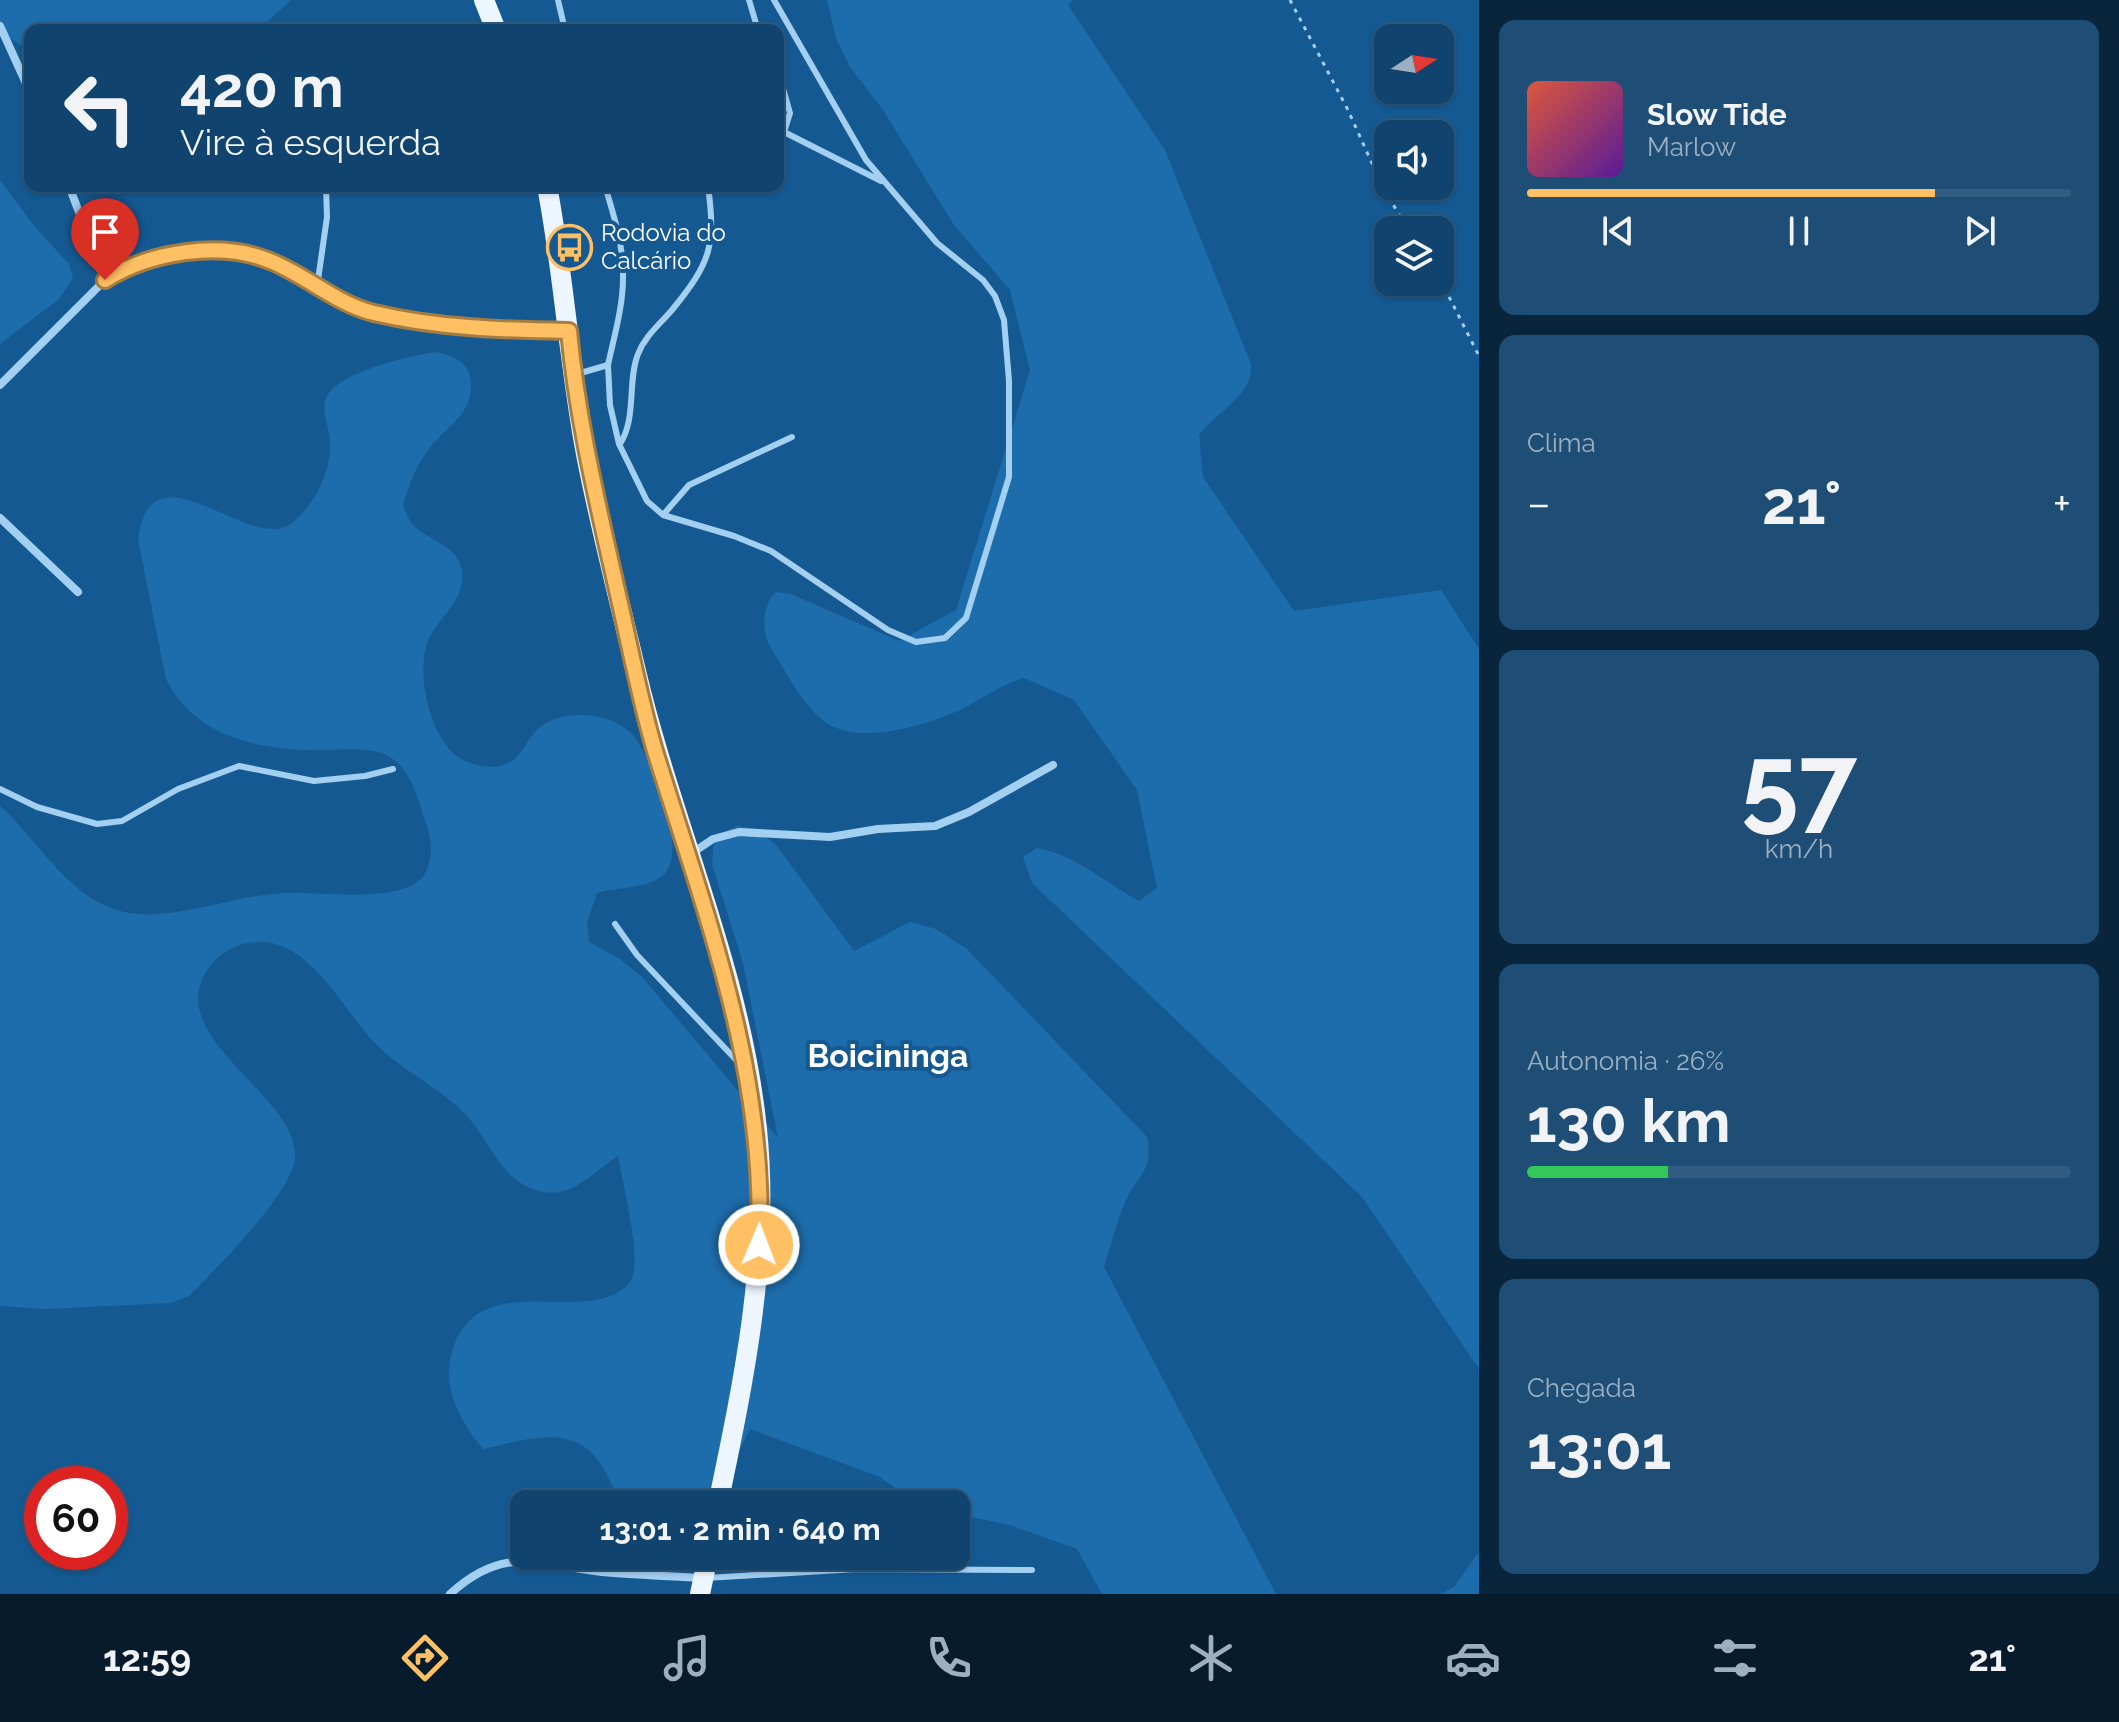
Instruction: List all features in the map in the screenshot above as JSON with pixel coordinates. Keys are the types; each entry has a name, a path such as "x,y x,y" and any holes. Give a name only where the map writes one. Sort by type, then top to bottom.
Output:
{"main road":[{"path":"484,0 494,24"},
{"path":"548,192 586,454 654,747 723,967 757,1128 760,1200 756,1304 721,1490"}],"street":[{"path":"0,26 24,79"},
{"path":"71,192 105,280"},
{"path":"0,385 105,280 126,267 148,260 219,251 270,261 373,313 493,330 569,331"},
{"path":"0,518 78,592"},
{"path":"688,855 713,839 739,832 830,837 878,829 935,826 969,812 1053,765"},
{"path":"450,1594 491,1565 517,1559 701,1586"}],"lane":[{"path":"558,0 564,24"},
{"path":"749,0 756,24"},
{"path":"607,192 620,239 623,279 608,365 610,405 619,444 647,501 663,515 734,536 771,551 888,630 916,642 945,638 966,618 1009,477 1009,381 1004,320 995,296 983,280 937,243 866,160 774,0"},
{"path":"784,92 790,113 784,126"},
{"path":"784,134 884,183"},
{"path":"317,287 327,217 326,192"},
{"path":"619,444 628,425 638,354 702,269 711,250 713,227 709,192"},
{"path":"574,375 608,365"},
{"path":"663,515 689,485 792,437"},
{"path":"0,789 37,807 97,824 122,821 178,789 239,766 314,781 365,776 393,769"},
{"path":"615,924 637,955 746,1071"},
{"path":"701,1586 857,1569 1032,1570"}],"path":[{"path":"1290,0 1348,110 1384,190 1400,216"},
{"path":"1449,296 1479,356"}],"shaded area":[{"path":"0,0 291,0 265,24 24,24 24,47 0,32"},
{"path":"827,0 1073,0 1068,5 1165,150 1251,364 1247,385 1199,435 1203,477 1294,611 1441,590 1479,649 1479,1369 1362,1197 1032,883 1023,857 1037,848 1077,863 1139,901 1157,888 1137,790 1074,700 1024,678 934,720 899,730 847,731 832,726 813,711 797,691 768,642 764,627 766,611 776,592 791,594 899,641 956,610 1030,370 1010,290 954,225 883,110 850,67 836,39"},
{"path":"0,180 35,227 69,264 73,278 59,299 0,344"},
{"path":"438,352 456,358 468,370 471,383 463,412 420,462 403,506 415,527 455,555 462,571 460,591 432,632 423,668 430,713 443,740 457,756 489,767 512,761 539,728 563,717 601,717 619,724 634,736 650,765 666,807 671,829 669,866 654,881 597,893 587,922 589,942 620,959 643,978 778,1138 743,963 712,864 714,842 720,834 737,826 757,829 777,846 854,951 910,922 936,929 967,949 1147,1137 1147,1164 1126,1200 1104,1267 1276,1594 1102,1594 1077,1549 1010,1525 970,1517 970,1490 898,1490 880,1477 750,1429 720,1490 614,1490 597,1459 586,1448 559,1438 528,1439 483,1449 462,1419 450,1384 450,1360 462,1329 482,1312 506,1304 588,1301 612,1296 630,1282 635,1258 618,1156 572,1188 551,1193 526,1186 505,1169 465,1114 375,1043 334,991 303,959 285,948 265,942 243,944 216,959 200,986 200,1012 212,1037 275,1110 290,1134 295,1158 281,1191 233,1250 189,1296 171,1303 46,1309 0,1306 0,806 79,889 111,908 131,913 173,913 284,893 380,893 414,884 424,875 431,854 428,832 412,783 396,761 381,753 365,750 299,750 254,744 212,728 179,699 166,679 138,540 146,511 161,499 181,498 252,525 274,529 292,523 308,507 328,465 330,443 324,406 331,391 357,374 410,357"},
{"path":"1479,1552 1479,1594 1441,1594 1454,1587"}],"place":[{"name":"Rodovia do Calcário","path":"570,247"}],"district":[{"name":"Boicininga","path":"888,1056"}],"route":[{"path":"105,280 126,267 183,253 219,251 247,254 270,261 346,303 373,313 493,330 569,331 586,454 654,747 723,967 741,1040 757,1128 759,1245"}]}
